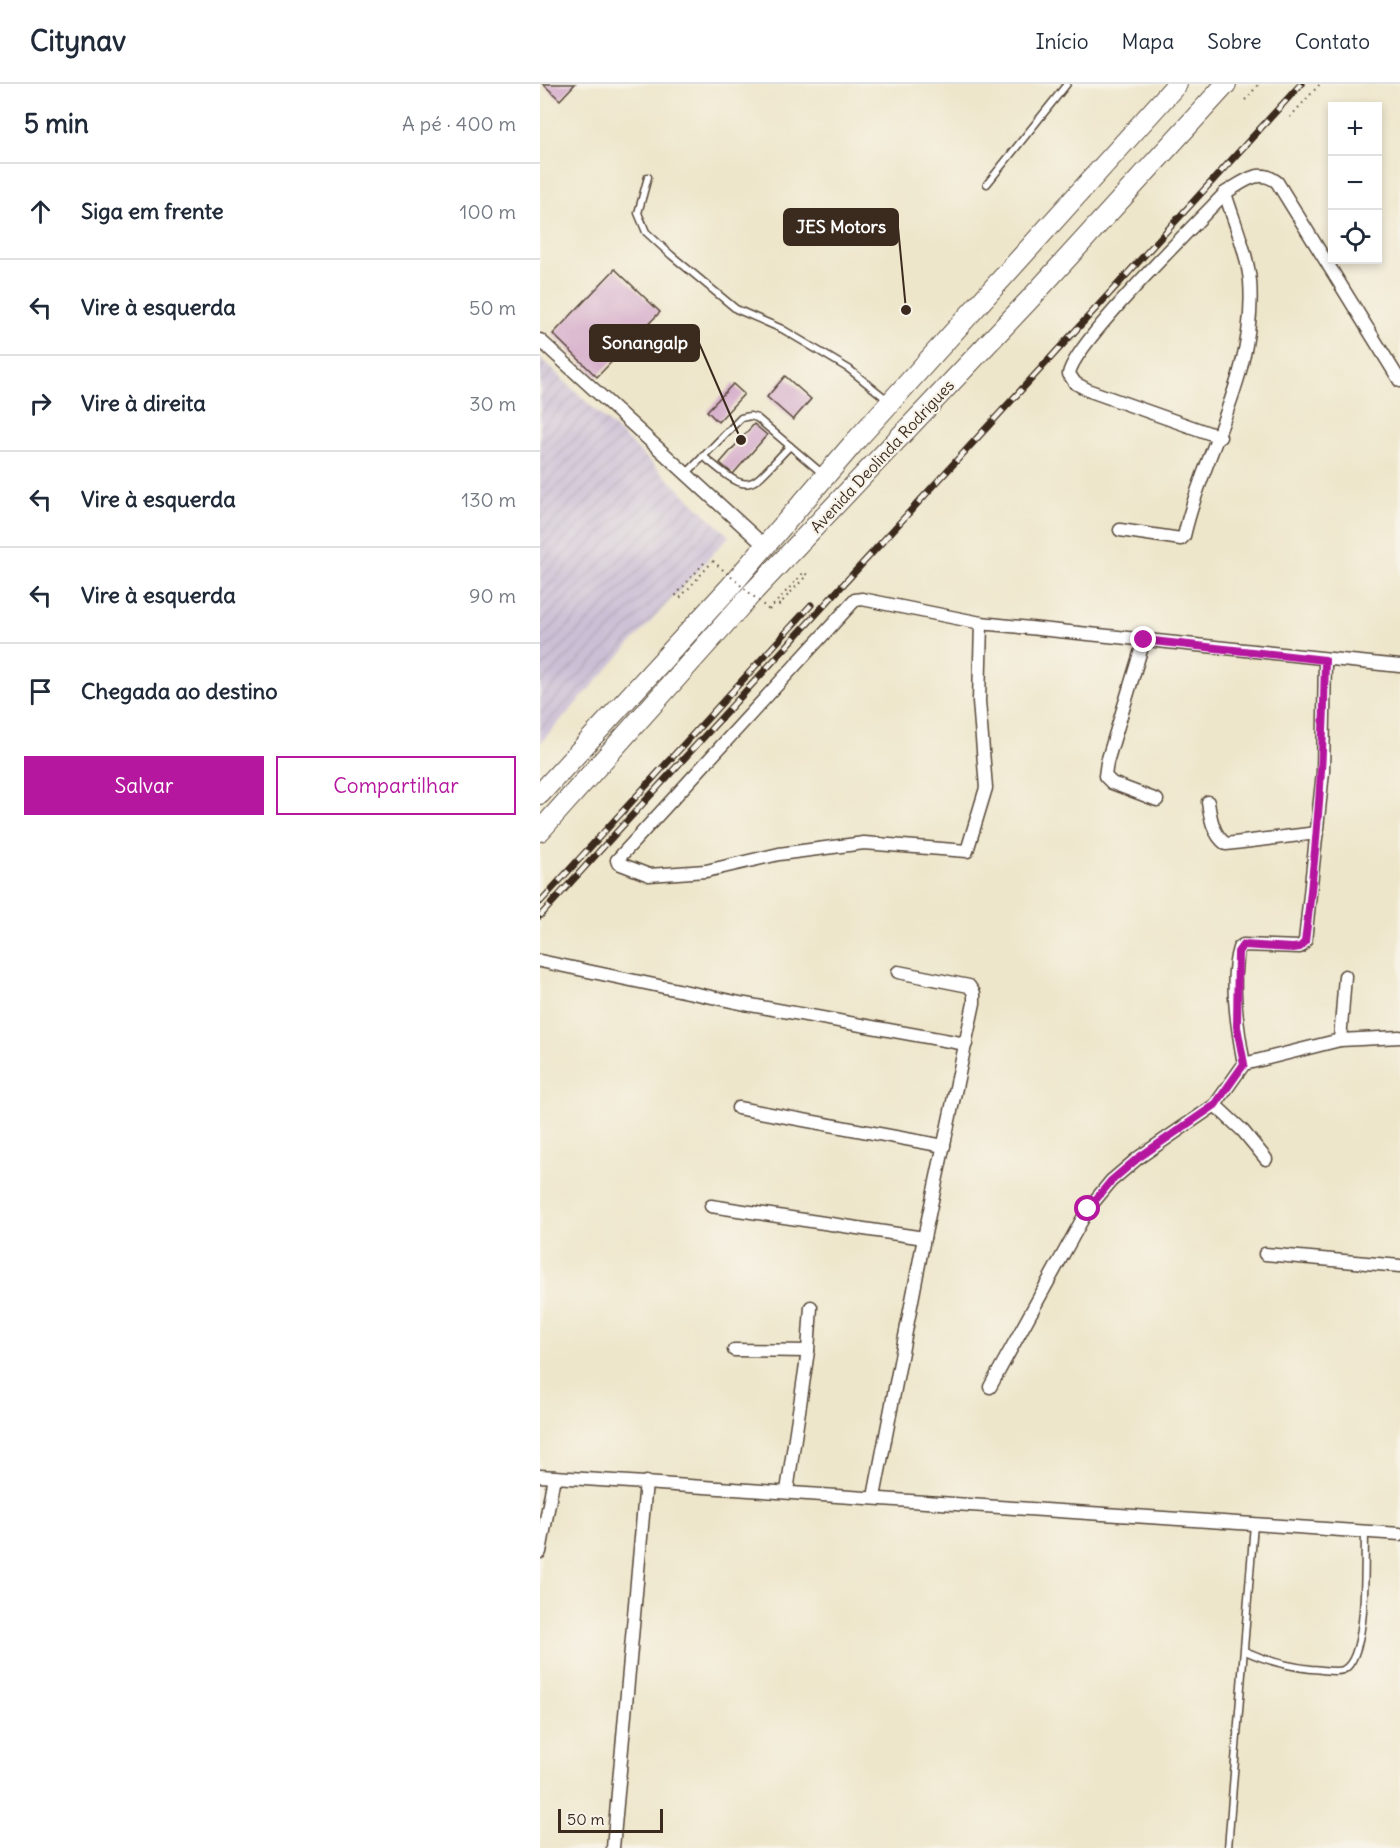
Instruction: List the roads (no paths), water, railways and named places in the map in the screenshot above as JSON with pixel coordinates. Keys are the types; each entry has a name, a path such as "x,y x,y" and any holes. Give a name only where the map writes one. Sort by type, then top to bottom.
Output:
{"highway":[{"name":"Avenida Deolinda Rodrigues","path":"540,794 766,547 825,477 1177,84"},
{"name":"Avenida Deolinda Rodrigues","path":"540,831 754,591 1030,299 1226,84"}],"street":[{"path":"1220,437 1090,391 1075,382 1069,375 1070,365 1100,327 1225,193 1258,175 1269,175 1277,182 1400,381"},
{"path":"1119,530 1181,539 1220,437 1246,349 1251,311 1250,279 1225,193"},
{"path":"540,340 766,547"},
{"path":"981,623 979,700 986,788 967,851 864,843 779,854 706,871 649,875 618,863 617,860 624,851 855,600 862,599 981,623 1400,666"},
{"path":"1144,640 1107,762 1105,776 1112,783 1157,800"},
{"path":"1244,1064 1237,1027 1238,952 1243,945 1293,948 1300,947 1305,942 1323,772 1325,660"},
{"path":"1208,802 1220,840 1226,844 1317,833"},
{"path":"540,961 745,1004 966,1044"},
{"path":"874,1497 924,1238 974,1003 974,993 969,986 898,972"},
{"path":"1340,1040 1345,976"},
{"path":"990,1387 1029,1312 1094,1202 1111,1181 1138,1158 1215,1105 1244,1064 1340,1040 1400,1037"},
{"path":"1215,1105 1243,1131 1266,1159"},
{"path":"738,1108 944,1146"},
{"path":"711,1206 924,1238"},
{"path":"1265,1254 1400,1266"},
{"path":"787,1491 808,1351 811,1307"},
{"path":"734,1350 808,1351"},
{"path":"540,1476 1400,1534"},
{"path":"540,1552 554,1477"},
{"path":"613,1848 646,1482"}],"lane":[{"path":"987,184 1067,84"},
{"path":"648,177 638,213 646,232 736,309 782,329 839,363 891,403"},
{"path":"686,474 741,418 750,416 757,418 825,477"},
{"path":"703,456 735,483 744,485 755,482 790,446"},
{"path":"1228,1848 1254,1524"},
{"path":"1245,1651 1286,1666 1331,1671 1343,1670 1353,1662 1359,1649 1361,1629 1365,1532"}],"railway":[{"path":"540,916 1301,84"},
{"path":"540,902 811,605"}],"place":[{"name":"JES Motors","path":"906,310"},
{"name":"Sonangalp","path":"741,440"}]}
